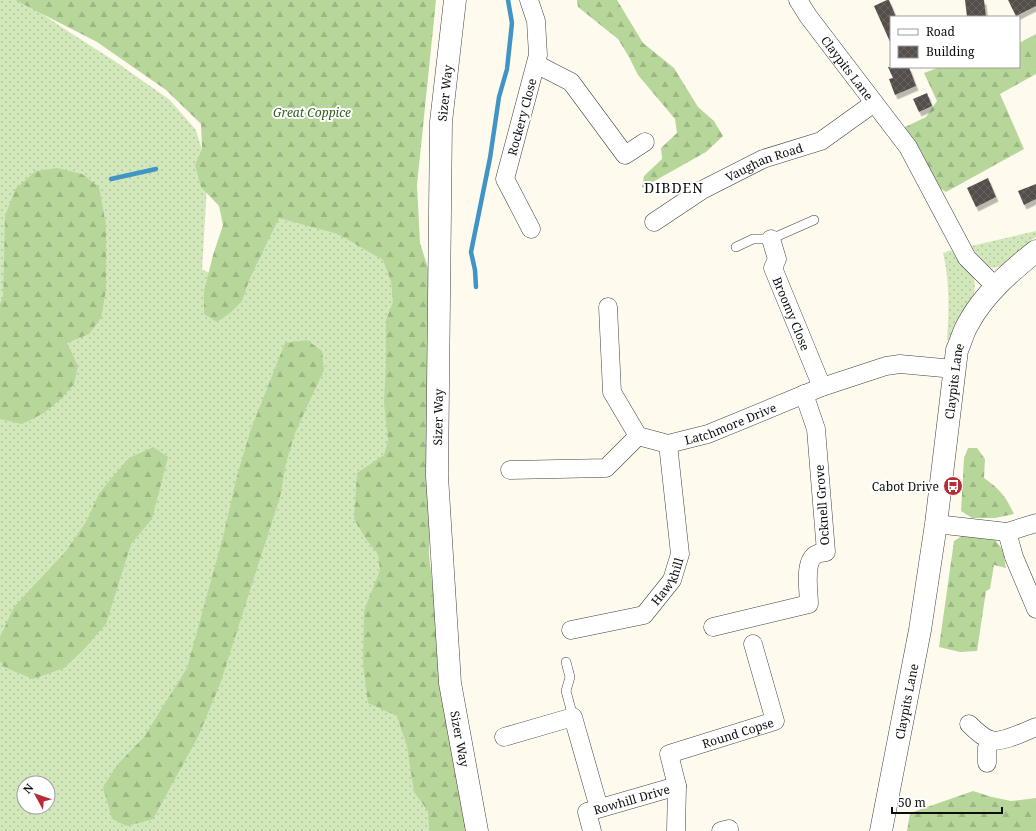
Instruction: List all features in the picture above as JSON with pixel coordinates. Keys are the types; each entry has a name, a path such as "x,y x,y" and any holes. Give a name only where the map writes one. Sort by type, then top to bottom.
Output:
{"street":[{"name":"Sizer Way","path":"455,0 441,122 437,476 450,683 477,831"},
{"name":"Rockery Close","path":"529,0 536,20 538,55 505,179 531,228"},
{"name":"Claypits Lane","path":"798,0 808,16 908,147 967,258 996,287 979,306 967,326 957,350 936,524 920,630 881,831"},
{"path":"536,64 571,82 625,155 645,142"},
{"name":"Vaughan Road","path":"654,222 702,190 763,159 821,141 874,103"},
{"name":"Broomy Close","path":"771,239 777,259 773,268 822,387"},
{"path":"996,287 1012,270 1036,251"},
{"path":"510,470 606,468 638,436 612,392 608,307"},
{"name":"Latchmore Drive","path":"638,436 668,444 708,434 822,387 886,366 900,364 954,369"},
{"name":"Ocknell Grove","path":"713,628 809,604 808,568 811,559 817,553 826,552 816,429 804,394"},
{"name":"Hawkhill","path":"571,630 644,615 672,580 680,554 668,444"},
{"path":"936,524 1007,532 1036,523"},
{"path":"1007,532 1014,557 1036,609"},
{"name":"Round Copse","path":"669,754 775,721 753,644"},
{"path":"504,737 573,717 593,810 592,831"},
{"path":"969,724 981,735 991,740 1010,738 1036,727"},
{"path":"987,763 987,748 991,740"},
{"name":"Rowhill Drive","path":"669,754 677,786 676,831"},
{"name":"Rowhill Drive","path":"593,810 677,786"}],"lane":[{"path":"736,247 753,240 771,239 814,220"},
{"path":"566,662 570,677 566,692 573,717"}],"green space":[{"path":"0,0 22,0 116,62 170,100 196,130 208,170 202,269 232,285 299,180 410,236 406,344 446,831 0,831"},
{"name":"Great Coppice","path":"15,0 436,0 417,185 420,243 428,268 434,300 429,555 440,648 473,831 429,831 428,811 414,792 407,746 397,716 368,703 363,665 364,611 380,570 378,554 366,539 354,519 357,473 384,455 388,440 384,402 386,320 393,302 391,281 383,260 338,234 279,218 250,278 242,301 230,313 217,322 204,314 204,292 213,255 223,225 219,206 201,187 195,165 202,149 201,124 166,90 97,42"},
{"path":"577,0 617,0 643,43 674,68 698,107 714,121 723,136 706,152 642,188 644,176 662,159 661,148 677,133 675,119 638,75 618,39 578,7"},
{"path":"1036,34 1036,74 1000,94 1024,149 946,192 931,182 901,129 926,117 937,101 924,73 937,68 1020,68 1020,42"},
{"path":"57,168 82,174 99,187 106,225 106,290 101,318 89,334 67,343 78,366 74,384 62,398 44,413 22,424 0,419 0,304 3,297 5,216 16,188 36,171"},
{"path":"1036,231 1036,237 1023,246 1009,261 1000,267 995,268 987,266 979,258 971,246"},
{"path":"951,250 973,277 975,283 974,294 950,340 947,340 948,296 947,275 943,253"},
{"path":"307,340 322,351 324,370 295,433 286,463 280,497 220,684 198,737 153,819 127,826 112,819 103,787 118,764 144,737 187,668 223,537 237,476 251,429 285,343"},
{"path":"153,447 168,457 152,519 131,544 106,624 84,649 64,668 33,679 4,667 0,661 0,637 14,607 66,551 86,522 99,494 129,458"},
{"path":"968,448 977,448 985,459 984,478 1002,494 1014,514 995,518 972,518 961,511 964,458"},
{"path":"962,536 995,540 1003,550 1006,568 994,565 990,589 986,591 977,651 960,652 939,647 954,541"},
{"path":"973,791 1011,801 1036,798 1036,831 907,831 910,813"}],"building":[{"path":"889,0 896,16 890,16 890,42 874,6"},
{"path":"965,0 984,0 986,16 967,16"},
{"path":"1008,0 1036,0 1036,6 1016,16"},
{"path":"888,67 909,68 916,86 895,95 889,79 893,78"},
{"path":"927,93 932,106 919,112 913,99"},
{"path":"988,178 996,197 976,207 967,188"},
{"path":"1036,184 1036,199 1024,205 1018,191"}],"waterway":[{"path":"476,287 475,270 471,252 490,158 499,97 507,69 512,23 508,0"},
{"path":"111,179 156,169"}],"place":[{"name":"Cabot Drive","path":"953,486"}],"district":[{"name":"DIBDEN","path":"674,187"}]}
